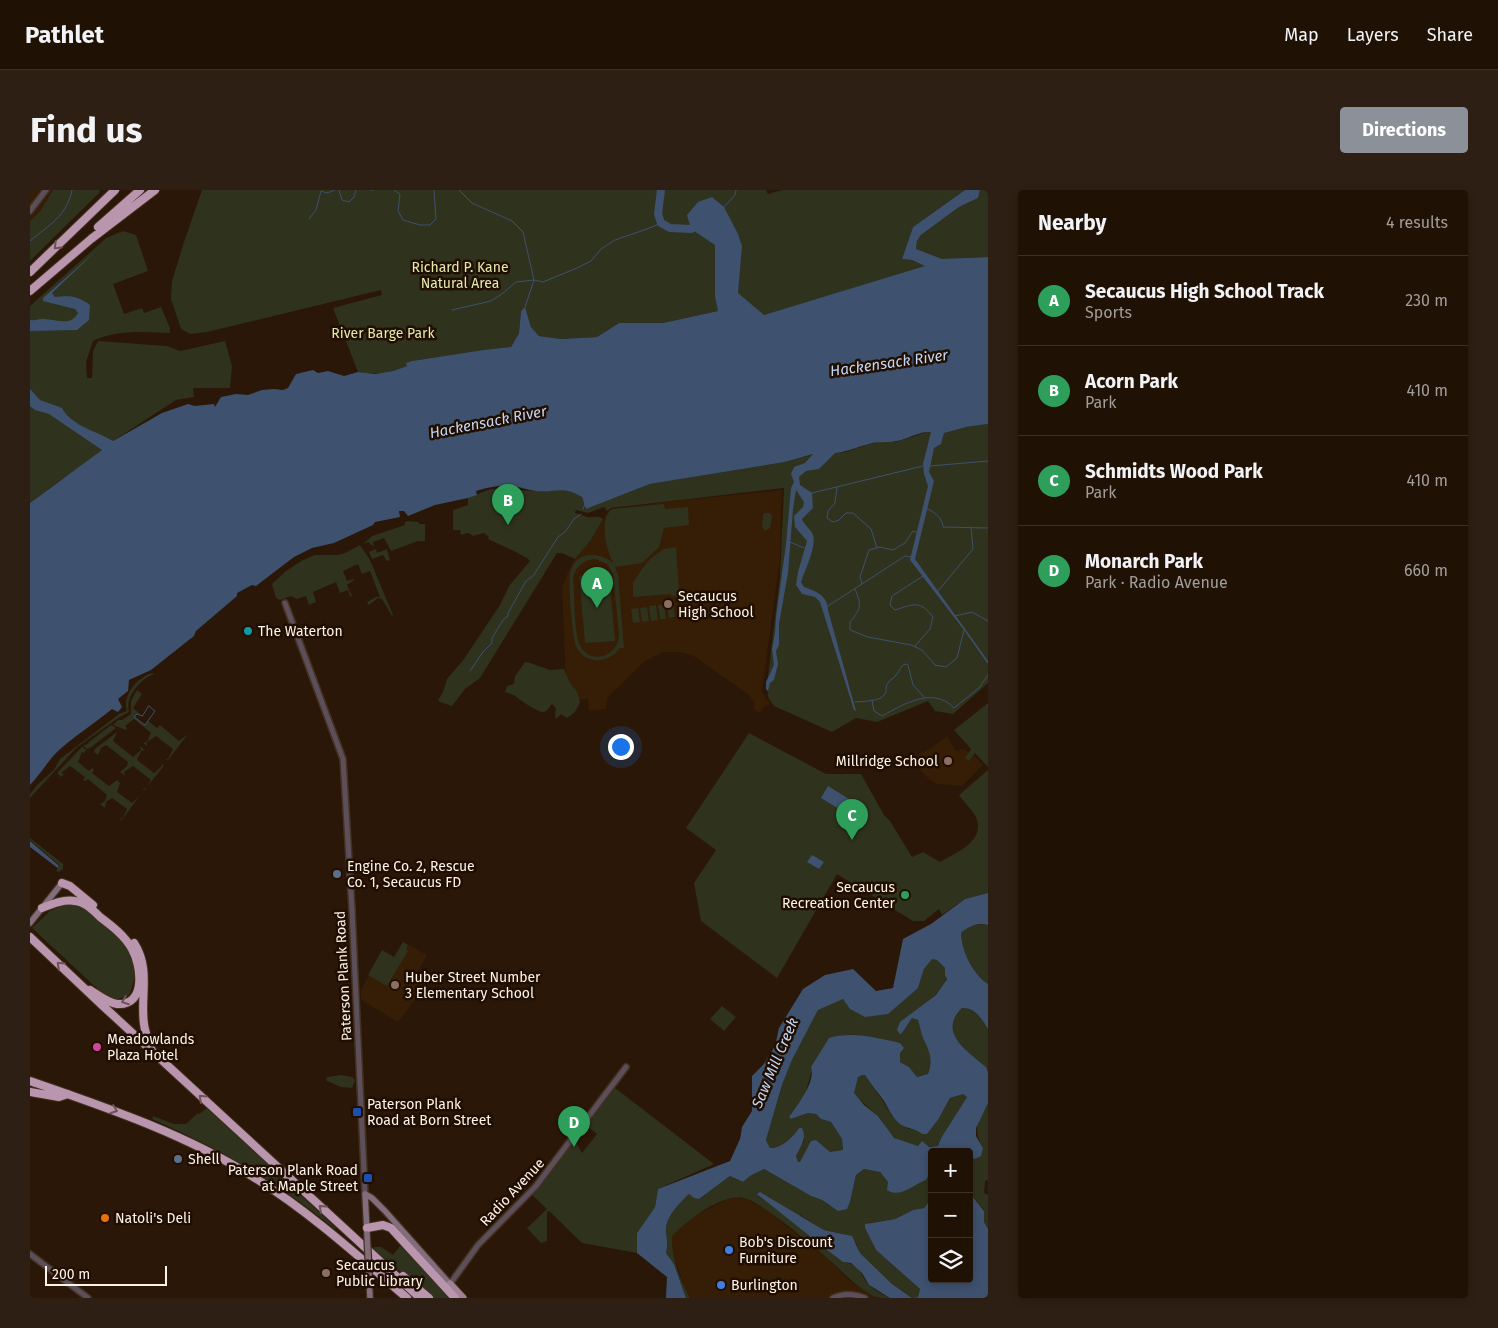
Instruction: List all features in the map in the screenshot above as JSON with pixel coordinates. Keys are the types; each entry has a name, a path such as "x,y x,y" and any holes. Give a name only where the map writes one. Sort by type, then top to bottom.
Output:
{"highway":[{"path":"30,272 115,190"},
{"path":"84,220 123,190"},
{"path":"72,254 82,241 140,190"},
{"path":"30,291 72,254 154,190"},
{"path":"62,883 66,890 114,928 128,942 136,959 139,986 135,996 125,1003 119,1004 108,1000 80,984"},
{"path":"62,883 70,886 118,924 136,946 142,960 144,975 144,1025 152,1052"},
{"path":"42,908 69,900 76,901 89,908"},
{"path":"30,937 152,1052 420,1298"},
{"path":"30,1080 160,1128 235,1166 309,1215 407,1298"},
{"path":"30,1092 59,1097 68,1094"},
{"path":"367,1231 379,1225 391,1228 455,1298"},
{"path":"358,1241 429,1298"},
{"path":"381,1276 400,1298"}],"main road":[{"path":"30,923 62,883"},
{"name":"Paterson Plank Road","path":"365,1194 370,1298"},
{"path":"365,1194 385,1211 463,1298"}],"street":[{"path":"30,211 46,190"},
{"name":"Paterson Plank Road","path":"285,604 343,758 365,1194"},
{"name":"Radio Avenue","path":"450,1284 478,1245 536,1186 626,1067"},
{"path":"30,1254 88,1298"},
{"path":"833,1298 839,1295 865,1298"}],"shaded area":[{"path":"30,190 53,190 40,211 30,221"},
{"name":"Secaucus High School","path":"782,490 780,558 762,692 770,704 764,707 760,713 753,709 755,704 749,695 692,655 679,652 664,652 645,661 607,698 606,709 589,711 588,699 576,700 566,682 562,586 573,561 591,540 608,511 611,509 674,501"},
{"name":"Millridge School","path":"947,736 956,751 964,749 975,756 983,765 962,786 937,784 930,780 921,771 915,756 931,748"},
{"name":"Huber Street Number 3 Elementary School","path":"403,942 427,955 418,971 431,979 398,1022 361,1000 361,990 382,950 394,957"},
{"path":"744,1198 765,1209 828,1259 850,1281 876,1298 690,1298 671,1249 671,1236 692,1217 727,1199"}],"green space":[{"path":"53,190 100,190 30,261 30,221 40,211"},
{"path":"202,190 766,190 768,194 782,190 965,190 913,227 902,259 912,260 926,266 931,256 916,249 917,241 921,235 959,207 978,198 980,190 988,190 988,257 963,258 764,315 718,311 663,323 619,323 597,337 561,339 539,336 531,327 525,308 521,311 519,333 511,347 412,361 407,363 407,366 389,372 365,373 358,372 333,308 382,295 381,290 207,332 190,334 181,329 171,299 172,281"},
{"path":"123,231 136,235 148,271 113,284 124,314 142,308 144,313 161,307 170,328 170,333 121,333 93,341 86,362 87,378 92,378 93,351 98,341 167,346 180,351 225,341 232,366 230,388 193,388 194,397 176,400 113,441 96,457 30,503 30,306 106,238"},
{"path":"988,424 988,683 953,714 935,711 928,701 877,722 856,718 832,732 774,706 768,697 767,685 780,576 784,488 611,508 607,511 604,507 588,513 576,510 575,513 586,517 603,519 591,540 575,559 562,553 557,553 480,678 465,689 452,706 438,700 447,679 464,659 500,605 509,586 530,561 518,553 488,539 489,537 484,533 473,536 468,533 461,535 460,530 453,530 453,510 468,505 468,498 491,489 571,490 582,497 586,509 650,484 785,462 814,454 846,452 884,441 896,442 927,432"},
{"path":"664,504 665,509 688,507 689,525 664,528 659,547 642,563 615,567 618,574 624,648 620,648 610,657 597,660 585,657 576,646 571,610 570,573 577,560 588,555 601,556 613,563 608,551 605,535 605,520 612,509","holes":["595,559 607,564 613,574 619,635 617,643 608,654 595,657 588,655 583,650 577,637 573,581 575,572 586,561"]},
{"path":"765,513 770,513 772,516 770,528 767,530 764,530 762,526"},
{"path":"405,522 425,524 425,541 418,541 391,551 384,538 373,542 374,547 368,542 363,544 372,536 405,525"},
{"path":"360,545 370,560 392,616 382,599 378,598 369,605 367,602 380,597 370,571 362,574 358,564 343,571 347,581 354,579 347,585 352,596 350,597 348,590 340,593 336,582 313,592 316,602 309,605 306,596 297,599 291,596 280,600 276,598 272,584 286,571 303,560 315,555 338,555"},
{"path":"676,547 679,591 676,596 671,596 671,594 633,597 633,583 651,558 664,549"},
{"path":"376,549 377,553 387,549 390,561 386,560 383,555 372,559 369,552"},
{"path":"609,573 615,641 585,643 579,576"},
{"path":"673,603 675,617 669,618 667,604"},
{"path":"664,604 666,619 660,619 658,605"},
{"path":"656,605 658,620 651,621 649,606"},
{"path":"647,607 649,621 642,622 640,608"},
{"path":"638,608 640,622 633,623 631,609"},
{"path":"525,662 550,670 564,669 570,683 577,691 580,702 575,712 567,718 561,714 556,719 556,708 552,704 546,711 540,712 516,696 505,692 507,686 514,684 515,676"},
{"path":"152,673 154,674 139,684 131,695 128,706 129,712 76,748 30,798 30,794 54,770 60,759 119,714 127,711 127,699 132,688 141,678"},
{"path":"137,690 142,694 133,708 141,715 137,714 135,717 145,725 148,721 157,728 160,725 179,741 188,734 168,760 165,760 168,759 173,749 156,736 147,742 151,733 134,719 125,726 126,730 113,725 118,720 122,720 131,714 131,701"},
{"path":"988,703 988,767 975,753 969,761 965,758 971,749 954,730"},
{"path":"111,725 116,728 90,748 87,749 83,746 88,744"},
{"path":"117,732 113,741 133,757 141,750 140,746 145,750 141,751 137,760 154,773 163,764 163,767 146,788 151,780 133,766 124,772 125,776 120,772 127,766 128,762 106,745 101,748 98,755 94,752 95,749"},
{"path":"749,733 826,774 861,774 884,815 890,821 912,857 923,852 940,862 968,845 977,833 976,817 959,795 988,770 988,893 965,899 942,915 939,909 924,921 913,921 837,874 777,978 701,921 694,883 716,850 686,828"},
{"path":"82,747 86,750 84,753 82,752 78,762 89,771 92,768 94,770 92,773 109,786 117,780 120,783 117,792 132,803 140,795 122,820 119,819 123,818 127,809 112,798 106,802 105,808 100,804 105,801 107,795 88,779 83,780 85,777 70,766 61,773 64,774 61,777 57,773"},
{"path":"30,838 63,864 63,869 59,872 56,871 59,867 58,864"},
{"path":"66,904 81,907 88,911 117,936 124,945 133,963 134,973 129,995 116,1000 103,994 32,928 50,911"},
{"path":"988,925 988,984 969,961 961,933 969,926"},
{"path":"403,942 408,945 406,949 408,951 387,986 368,975 382,950 394,957"},
{"path":"932,958 945,968 947,978 936,995 901,1022 902,1033 912,1017 918,1020 930,1053 931,1060 928,1074 917,1077 909,1067 900,1062 900,1053 812,1071 805,1094 789,1117 791,1119 808,1113 816,1114 821,1119 831,1122 842,1139 843,1151 830,1152 812,1141 800,1163 798,1162 796,1156 804,1141 799,1128 783,1144 770,1148 766,1140 782,1085 792,1060 818,1010 841,999 918,988 924,969"},
{"path":"722,1006 736,1017 724,1031 710,1019"},
{"path":"962,1008 978,1014 988,1028 988,1072 986,1067 964,1048 954,1033 955,1017"},
{"path":"341,1075 352,1077 355,1080 352,1088 341,1087 327,1081 326,1078"},
{"path":"865,1075 892,1116 909,1129 917,1130 922,1134 927,1134 938,1120 950,1098 963,1093 967,1097 938,1146 914,1145 893,1137 879,1117 853,1093 858,1076"},
{"path":"615,1088 714,1164 658,1189 655,1207 637,1233 637,1253 582,1243 549,1211 547,1212 547,1241 541,1243 527,1228 547,1209 532,1195","holes":["588,1127 597,1134 582,1153 576,1142"]},
{"path":"988,1103 988,1180 985,1181 984,1193 988,1195 988,1229 984,1222 984,1210 973,1197 973,1158 975,1159 983,1148 977,1130 981,1115"},
{"path":"207,1108 336,1228 270,1181 201,1142 152,1119 153,1116 174,1124 186,1124"},
{"path":"764,1169 830,1206 850,1202 856,1175 864,1169 880,1172 888,1182 907,1189 916,1183 926,1180 928,1177 928,1203 924,1208 913,1210 895,1219 868,1223 865,1228 876,1250 920,1289 918,1297 912,1298 892,1284 860,1253 856,1243 844,1234 824,1230 800,1215 803,1229 843,1262 854,1265 869,1285 890,1298 875,1297 854,1283 818,1250 764,1208 753,1201 735,1198 715,1204 705,1210 686,1223 672,1236 677,1268 690,1298 686,1298 674,1264 666,1253 666,1226 670,1216 689,1194 699,1199 730,1176 743,1182"},
{"path":"402,1243 454,1298 432,1298 374,1250 374,1247 381,1247 393,1255"}],"water":[{"name":"Hackensack River","path":"965,190 980,190 978,198 959,207 921,235 917,241 916,249 942,259 988,257 988,424 944,433 941,444 934,448 929,472 934,481 915,559 988,661 988,664 910,560 928,486 923,464 931,432 897,441 872,443 835,453 819,469 806,471 799,477 800,485 812,493 813,508 802,519 812,533 814,540 812,552 801,582 804,587 817,592 826,601 856,711 854,710 820,602 815,597 802,594 796,585 807,541 795,527 794,516 803,507 804,502 796,490 788,573 779,624 779,645 776,651 778,664 774,680 770,683 768,691 766,689 766,682 774,665 772,649 786,544 791,488 794,482 791,474 794,467 805,463 813,454 785,462 650,484 586,509 582,497 569,491 536,491 512,486 485,488 476,491 477,495 435,505 408,516 404,511 399,511 400,517 375,522 373,525 334,543 312,548 294,557 256,586 252,585 237,593 237,596 196,631 194,636 151,670 129,680 128,691 118,699 122,707 118,712 112,709 64,746 53,756 30,785 30,503 102,450 49,414 35,410 30,406 30,389 40,400 62,408 78,424 113,441 162,413 188,404 195,406 214,404 215,407 221,397 236,394 248,395 262,390 283,390 288,388 296,374 313,370 318,373 328,371 344,376 358,372 375,374 393,371 407,366 406,363 412,361 511,347 519,333 521,311 525,307 531,327 539,336 561,339 597,337 619,323 663,323 718,311 715,296 715,245 691,229 687,215 698,202 712,197 724,207 742,246 738,293 764,315 925,266 912,260 902,259 913,227"},
{"path":"97,250 52,293 55,297 70,296 78,298 90,305 89,320 77,330 30,331 30,320 67,321 75,318 78,313 75,309 43,301 43,298"},
{"path":"828,786 854,802 847,814 821,798"},
{"path":"30,841 58,865 59,869 30,847"},
{"path":"812,855 824,862 819,869 807,862"},
{"name":"Saw Mill Creek","path":"988,893 988,925 974,925 961,933 969,962 988,984 988,1029 978,1014 967,1008 962,1008 955,1017 953,1026 958,1041 986,1067 988,1072 988,1103 976,1128 976,1136 983,1148 981,1156 973,1158 973,1148 928,1148 928,1177 926,1180 897,1193 887,1190 888,1182 880,1172 864,1169 856,1175 847,1209 838,1211 822,1200 811,1196 764,1169 743,1182 730,1176 699,1199 689,1194 677,1206 666,1226 666,1253 674,1264 686,1298 666,1298 667,1277 637,1253 637,1233 655,1207 658,1189 730,1161 740,1139 742,1127 752,1111 752,1076 763,1065 775,1046 779,1028 803,989 825,975 853,969 876,991 893,988 903,939 931,924 965,899","holes":["932,959 937,960 945,968 947,979 936,995 900,1022 897,1030 900,1034 912,1018 918,1020 930,1057 928,1074 917,1077 909,1067 900,1062 900,1053 904,1048 900,1043 856,1035 829,1038 811,1067 811,1079 805,1093 789,1117 791,1119 808,1113 816,1114 821,1119 831,1122 842,1139 843,1150 830,1152 816,1140 811,1141 800,1162 798,1162 796,1156 804,1139 802,1128 799,1128 783,1144 770,1148 766,1140 782,1085 792,1060 818,1010 843,999 850,1009 865,1017 888,1014 918,988 924,969","865,1075 897,1122 922,1134 927,1134 938,1120 950,1098 963,1094 967,1097 938,1146 929,1147 922,1141 918,1146 894,1138 878,1116 864,1105 854,1093 858,1077"]},
{"path":"760,1192 824,1230 852,1236 860,1253 892,1284 912,1298 890,1298 869,1285 862,1273 851,1263 843,1262 757,1194"},
{"path":"973,1197 984,1211 984,1222 988,1229 988,1298 912,1298 918,1297 920,1289 876,1250 865,1228 865,1224 895,1219 913,1210 924,1208 928,1203 928,1283 973,1283"}],"waterway":[{"path":"30,241 62,213 70,199 72,190"},
{"path":"309,219 316,210 321,191 327,193 335,190"},
{"path":"339,190 342,200 349,202 354,197 356,190"},
{"path":"394,190 400,194 398,211 403,220 420,225 430,225 436,219 434,190"},
{"path":"459,190 472,203 512,221 523,232 534,280 525,307"},
{"path":"661,190 658,214 661,223 670,228 691,229"},
{"path":"724,207 735,195 736,190"},
{"path":"452,310 491,301 516,282 534,280 543,282 577,268 591,261 601,249 615,240 661,223"},
{"path":"930,466 988,461"},
{"path":"812,493 923,466"},
{"path":"837,487 835,503 828,511 827,518 833,522 839,520 846,513 853,513 871,529 877,548"},
{"path":"583,509 585,504"},
{"path":"927,509 938,516 943,527 988,528"},
{"path":"470,671 483,652 492,643 492,638 503,620 508,616 526,581 533,576 558,537 581,514"},
{"path":"938,591 973,549 971,527"},
{"path":"862,584 860,577 869,550 880,547 893,550 905,543 913,531 917,532"},
{"path":"790,542 804,548"},
{"path":"828,606 905,556 911,557"},
{"path":"915,646 930,629 933,617 920,606 912,605 895,610 890,605 892,596 923,576"},
{"path":"855,589 859,599 859,607 850,622 850,630 868,637 911,645 922,650 935,665 946,667 957,658 964,630"},
{"path":"955,616 972,612 988,621"},
{"path":"855,702 871,701 883,697 889,682 902,666 906,664 908,665 913,685 924,697"},
{"path":"872,700 874,711 882,716 918,699 937,698 954,708 979,688 988,675"},
{"path":"149,706 155,711 145,725 134,717 137,714 142,716 149,706"}],"place":[{"name":"Acorn Park","path":"508,525"},
{"name":"Secaucus High School","path":"668,604"},
{"name":"Secaucus High School Track","path":"597,608"},
{"name":"The Waterton","path":"248,631"},
{"name":"Millridge School","path":"948,761"},
{"name":"Schmidts Wood Park","path":"852,840"},
{"name":"Engine Co. 2, Rescue Co. 1, Secaucus FD","path":"337,874"},
{"name":"Secaucus Recreation Center","path":"905,895"},
{"name":"Huber Street Number 3 Elementary School","path":"395,985"},
{"name":"Meadowlands Plaza Hotel","path":"97,1047"},
{"name":"Paterson Plank Road at Born Street","path":"357,1112"},
{"name":"Monarch Park","path":"574,1147"},
{"name":"Shell","path":"178,1159"},
{"name":"Paterson Plank Road at Maple Street","path":"368,1178"},
{"name":"Natoli's Deli","path":"105,1218"},
{"name":"Bob's Discount Furniture","path":"729,1250"},
{"name":"Secaucus Public Library","path":"326,1273"},
{"name":"Burlington","path":"721,1285"}],"park label":[{"name":"Richard P. Kane Natural Area","path":"460,276"},
{"name":"River Barge Park","path":"383,333"}]}
